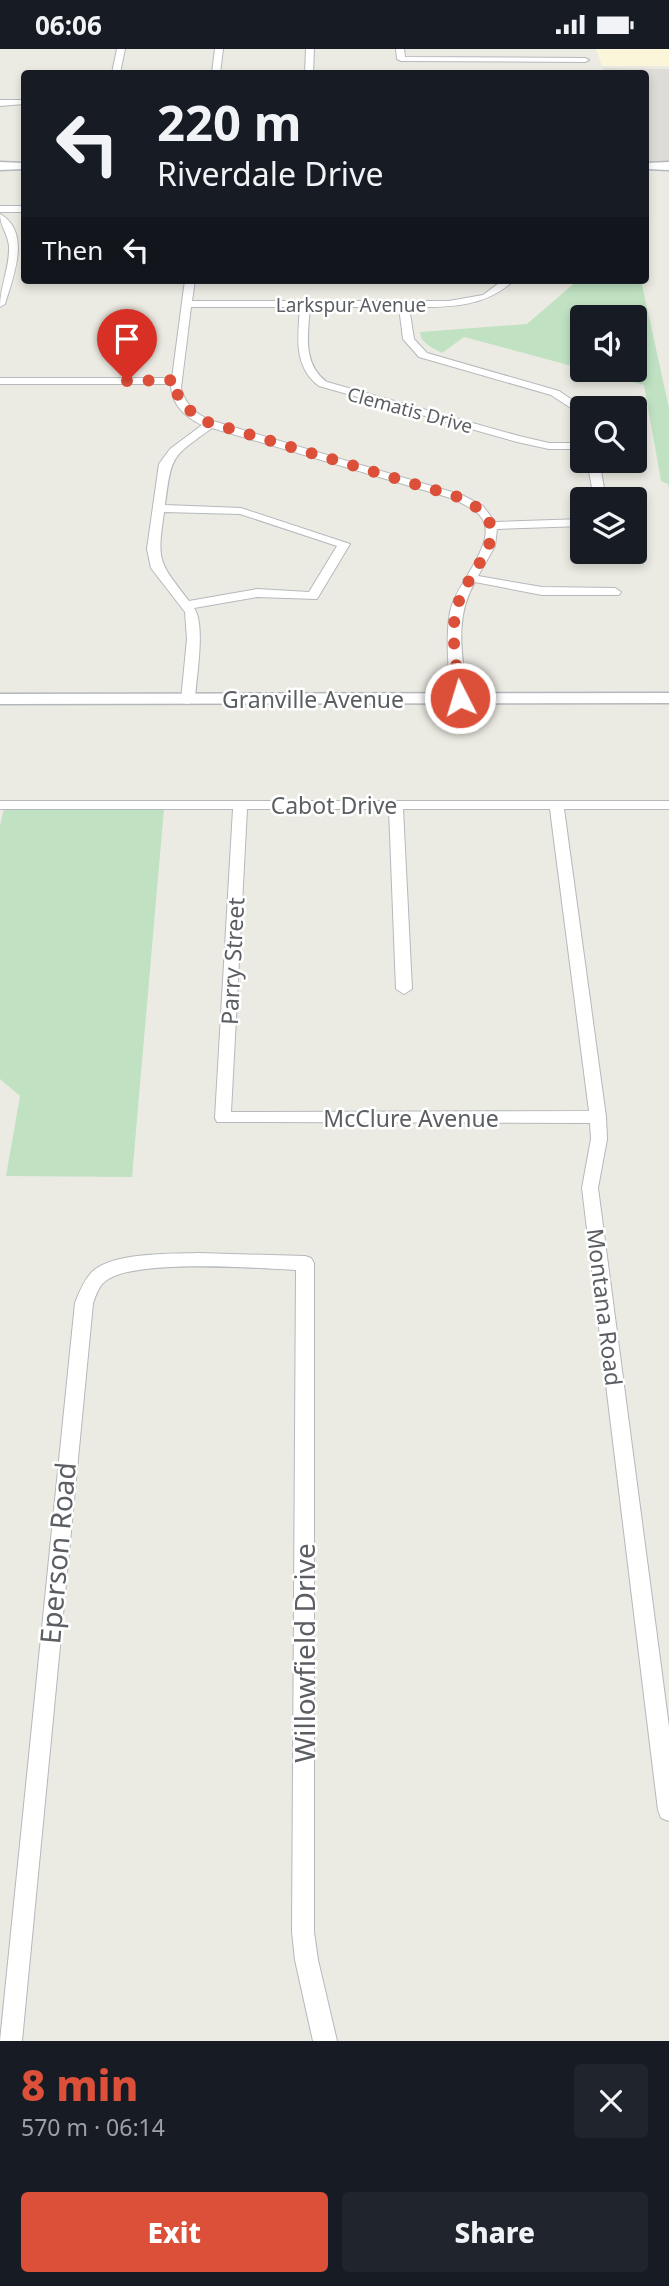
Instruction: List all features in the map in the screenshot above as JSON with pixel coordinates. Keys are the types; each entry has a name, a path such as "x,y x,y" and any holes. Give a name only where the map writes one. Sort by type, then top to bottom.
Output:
{"street":[{"path":"117,70 121,49"},
{"path":"216,70 219,49"},
{"path":"309,70 310,49"},
{"path":"400,49 401,63 497,59 585,60"},
{"path":"583,49 587,70"},
{"path":"497,59 499,70"},
{"path":"0,103 21,102"},
{"path":"0,166 21,166"},
{"path":"649,166 669,166"},
{"path":"0,209 21,209"},
{"path":"0,217 9,226 15,244 0,304"},
{"path":"190,284 177,393 181,404 191,415 210,424 458,497 485,514 492,526 492,541 457,607 454,625 460,698"},
{"name":"Larkspur Avenue","path":"187,304 404,305 469,302 486,297 504,284"},
{"name":"Clematis Drive","path":"305,305 304,362 308,372 323,384 517,439 549,446 570,446"},
{"path":"404,305 405,335 412,347 423,355 555,393 570,401"},
{"path":"0,381 177,380"},
{"path":"188,700 193,628 187,605 161,575 153,558 163,470 169,458 210,424"},
{"path":"159,507 241,511 344,544 313,596 249,594 187,605"},
{"path":"492,526 570,523"},
{"path":"471,578 550,592 615,592"},
{"name":"Granville Avenue","path":"0,699 669,698"},
{"name":"Cabot Drive","path":"0,805 669,805"},
{"name":"Parry Street","path":"223,1118 240,805"},
{"path":"396,805 404,989"},
{"name":"Montana Road","path":"556,805 598,1117 599,1139 590,1188 669,1810"},
{"name":"McClure Avenue","path":"223,1118 598,1117"},
{"name":"Eperson Road","path":"10,2041 78,1341 87,1295 101,1274 147,1262 305,1263"},
{"name":"Willowfield Drive","path":"305,1263 303,1932 306,1966 321,2013 325,2041"}],"shaded area":[{"path":"596,49 669,49 669,66 602,66"},
{"path":"602,68 669,69 669,161 649,161 649,70"}],"green space":[{"path":"573,284 642,284 646,305 570,305 570,366 464,337 442,353 428,345 420,332 527,324"},
{"path":"647,307 669,408 669,489 668,484 661,481 644,385 633,382 647,382"},
{"path":"4,808 164,809 132,1177 6,1176 20,1096 0,1079 0,826"}],"route":[{"path":"127,381 177,380 178,400 191,415 201,420 458,497 485,514 492,526 492,541 457,607 454,635 460,698"}]}
